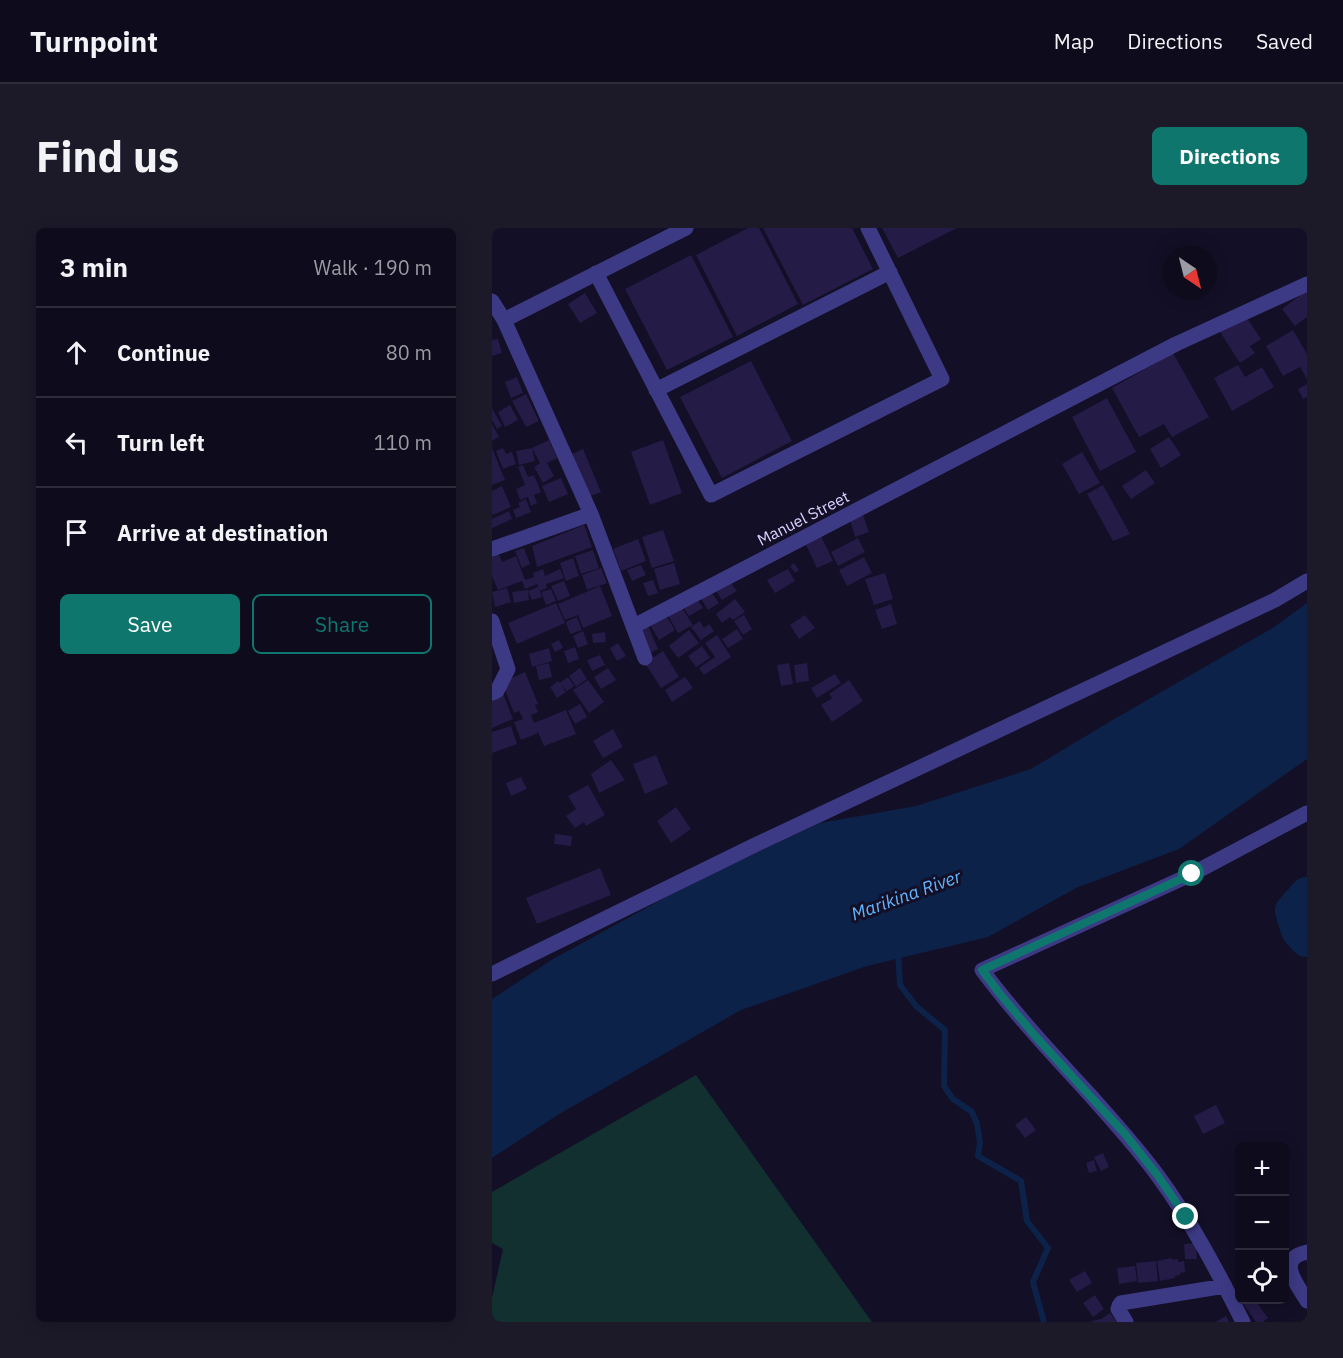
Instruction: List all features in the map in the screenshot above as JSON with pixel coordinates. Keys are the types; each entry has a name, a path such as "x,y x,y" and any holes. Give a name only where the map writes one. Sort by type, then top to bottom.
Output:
{"street":[{"path":"504,320 686,228"},
{"path":"596,273 711,495 942,379 868,228"},
{"path":"656,390 890,272"},
{"name":"Manuel Street","path":"634,626 1165,350 1307,284"},
{"path":"492,301 504,320 591,514 645,658"},
{"path":"492,549 591,514"},
{"path":"492,974 764,841 1275,600 1307,581"},
{"path":"492,621 508,669 497,691 492,693"},
{"path":"1243,1322 1191,1226 1158,1176 1125,1134 1036,1037 982,970 1192,874 1307,813"},
{"path":"1307,1252 1298,1254 1289,1266 1307,1301"},
{"path":"1126,1322 1118,1309 1121,1303 1225,1286"}],"green space":[{"path":"696,1075 872,1322 492,1322 492,1298 503,1249 492,1243 492,1192"}],"water":[{"name":"Marikina River","path":"1307,603 1307,759 1179,849 1076,888 988,937 867,966 741,1010 561,1113 492,1158 492,999 553,959 690,884 820,823 916,806 1031,769 1274,627"}],"building":[{"path":"748,228 759,228 798,304 737,336 696,255"},
{"path":"763,228 852,228 873,269 803,305"},
{"path":"882,228 957,228 898,258"},
{"path":"691,255 733,337 667,370 625,289"},
{"path":"1307,290 1307,317 1295,326 1282,309"},
{"path":"585,293 597,313 580,323 568,304"},
{"path":"1245,315 1261,339 1250,346 1255,353 1240,363 1220,332"},
{"path":"1293,330 1307,354 1307,379 1300,367 1283,376 1266,346"},
{"path":"498,339 502,353 492,356 492,340"},
{"path":"1173,353 1209,417 1172,437 1164,424 1139,437 1112,388"},
{"path":"751,361 792,441 722,478 680,397"},
{"path":"1238,365 1245,377 1262,367 1274,387 1232,411 1214,378"},
{"path":"517,377 523,393 511,398 505,382"},
{"path":"1307,384 1307,397 1303,399 1298,389"},
{"path":"526,394 539,421 526,427 512,401"},
{"path":"1107,398 1136,452 1100,471 1072,417"},
{"path":"510,405 518,420 505,427 498,412"},
{"path":"492,408 502,426 497,429 492,420"},
{"path":"492,424 499,437 492,441"},
{"path":"1169,437 1181,455 1161,468 1150,449"},
{"path":"549,440 557,458 547,463 554,476 543,483 534,467 540,463 532,448"},
{"path":"663,440 682,493 650,505 631,452"},
{"path":"492,448 505,480 492,485"},
{"path":"503,448 506,454 512,452 516,464 503,469 496,451"},
{"path":"532,448 535,461 519,465 516,451"},
{"path":"583,449 601,492 588,497 570,455"},
{"path":"1082,452 1100,483 1079,494 1062,464"},
{"path":"523,465 528,477 534,475 541,492 534,495 537,503 531,506 528,497 520,500 516,489 525,485 518,467"},
{"path":"1146,470 1155,483 1131,499 1122,486"},
{"path":"561,478 568,494 549,502 542,486"},
{"path":"1103,485 1130,534 1113,541 1087,494"},
{"path":"502,486 511,507 493,515 492,491"},
{"path":"526,499 531,512 516,518 513,510 520,507 518,503"},
{"path":"509,511 512,519 492,528 492,519"},
{"path":"863,515 869,532 855,537 850,520"},
{"path":"584,525 592,547 537,567 532,546"},
{"path":"663,530 674,561 652,568 642,537"},
{"path":"821,536 833,561 817,568 805,543"},
{"path":"858,538 865,552 838,566 831,552"},
{"path":"638,539 646,561 621,571 613,549"},
{"path":"524,548 530,564 522,568 515,551"},
{"path":"593,550 599,568 581,574 575,556"},
{"path":"498,552 502,562 516,556 525,580 534,577 533,573 543,569 545,576 560,569 564,578 546,584 547,588 540,591 542,597 532,600 528,591 538,587 537,584 525,589 522,581 498,590 492,576 492,555"},
{"path":"864,557 872,573 847,586 839,570"},
{"path":"573,558 579,576 566,581 560,563"},
{"path":"674,563 680,584 660,590 654,569"},
{"path":"794,563 799,570 795,573 790,566"},
{"path":"641,565 646,575 632,581 627,570"},
{"path":"601,568 607,583 587,590 582,575"},
{"path":"788,569 795,581 775,593 767,580"},
{"path":"885,573 893,599 874,605 865,579"},
{"path":"653,580 658,593 648,596 643,583"},
{"path":"729,580 737,591 722,600 715,589"},
{"path":"564,581 570,596 558,601 551,586"},
{"path":"600,586 612,616 583,628 578,615 565,620 558,604"},
{"path":"507,588 511,602 495,607 492,592"},
{"path":"551,589 556,601 546,605 541,592"},
{"path":"528,590 529,600 514,603 512,592"},
{"path":"710,590 719,603 708,610 700,597"},
{"path":"697,599 703,608 689,616 683,607"},
{"path":"735,599 745,612 733,620 730,617 722,623 716,614"},
{"path":"556,603 565,623 517,644 508,623"},
{"path":"891,604 897,624 882,629 875,610"},
{"path":"680,605 693,625 678,633 666,612"},
{"path":"665,614 675,630 659,640 649,623"},
{"path":"744,615 752,629 743,635 734,621"},
{"path":"805,615 815,628 799,639 790,625"},
{"path":"577,617 582,630 570,634 566,622"},
{"path":"646,621 658,649 650,653 638,625"},
{"path":"700,621 704,628 709,624 714,631 701,640 691,627"},
{"path":"737,629 743,639 728,648 722,639"},
{"path":"689,630 699,643 678,658 669,646"},
{"path":"583,631 588,644 578,648 573,636"},
{"path":"605,632 606,642 593,643 592,634"},
{"path":"717,635 731,657 704,675 699,668 715,657 705,643"},
{"path":"559,640 563,648 555,652 551,644"},
{"path":"618,643 626,656 617,661 610,648"},
{"path":"702,646 710,658 696,667 688,656"},
{"path":"575,647 579,659 568,663 564,651"},
{"path":"549,648 552,661 532,667 529,654"},
{"path":"663,651 679,677 661,688 645,663"},
{"path":"600,655 605,665 592,671 587,660"},
{"path":"549,663 552,677 539,680 536,666"},
{"path":"789,663 793,684 781,686 777,665"},
{"path":"807,663 809,681 796,683 794,665"},
{"path":"580,668 587,679 576,687 569,676"},
{"path":"608,668 616,680 601,689 594,677"},
{"path":"525,672 538,704 535,705 538,712 531,715 538,733 521,740 514,722 523,719 519,711 514,713 502,682"},
{"path":"835,674 841,683 817,698 811,688"},
{"path":"568,677 574,686 567,691 561,685 566,692 557,698 550,687"},
{"path":"685,677 693,688 672,702 665,690"},
{"path":"588,680 604,702 589,713 573,690"},
{"path":"849,680 863,701 832,722 821,705 832,698 829,694"},
{"path":"502,691 513,719 492,728 492,695"},
{"path":"580,704 587,717 575,724 568,711"},
{"path":"566,710 576,734 544,746 534,723"},
{"path":"511,726 517,744 492,753 492,732"},
{"path":"613,729 623,747 603,758 593,741"},
{"path":"656,755 668,784 645,794 633,764"},
{"path":"611,760 625,780 599,793 591,774"},
{"path":"521,777 527,789 511,796 506,783"},
{"path":"588,785 605,815 586,826 584,822 575,828 566,816 576,809 568,796"},
{"path":"676,807 691,829 671,843 657,821"},
{"path":"555,834 572,836 571,846 554,844"},
{"path":"600,868 611,895 537,924 526,898"},
{"path":"1216,1105 1225,1123 1203,1134 1194,1116"},
{"path":"1026,1117 1036,1130 1025,1138 1015,1125"},
{"path":"1103,1153 1109,1167 1101,1171 1094,1157"},
{"path":"1094,1160 1097,1171 1089,1173 1086,1163"},
{"path":"1196,1243 1197,1259 1185,1259 1184,1244"},
{"path":"1172,1258 1172,1260 1178,1259 1178,1262 1184,1261 1185,1272 1175,1278 1160,1281 1157,1261"},
{"path":"1156,1261 1158,1281 1138,1283 1136,1263"},
{"path":"1135,1266 1137,1281 1119,1284 1117,1268"},
{"path":"1085,1271 1092,1283 1077,1292 1069,1280"},
{"path":"1095,1295 1104,1309 1093,1317 1083,1303"},
{"path":"1244,1304 1258,1304 1268,1318 1263,1322 1256,1322"},
{"path":"1110,1313 1117,1322 1092,1322 1101,1319"},
{"path":"1226,1316 1229,1322 1215,1322"}],"waterway":[{"path":"1307,895 1293,911 1299,930 1307,939"},
{"path":"898,953 900,985 917,1007 945,1030 944,1086 953,1099 972,1112 980,1142 978,1156 1021,1181 1027,1221 1048,1248 1033,1282 1044,1322"}],"route":[{"path":"1186,1217 1125,1134 1036,1037 982,970 1192,874"}]}
